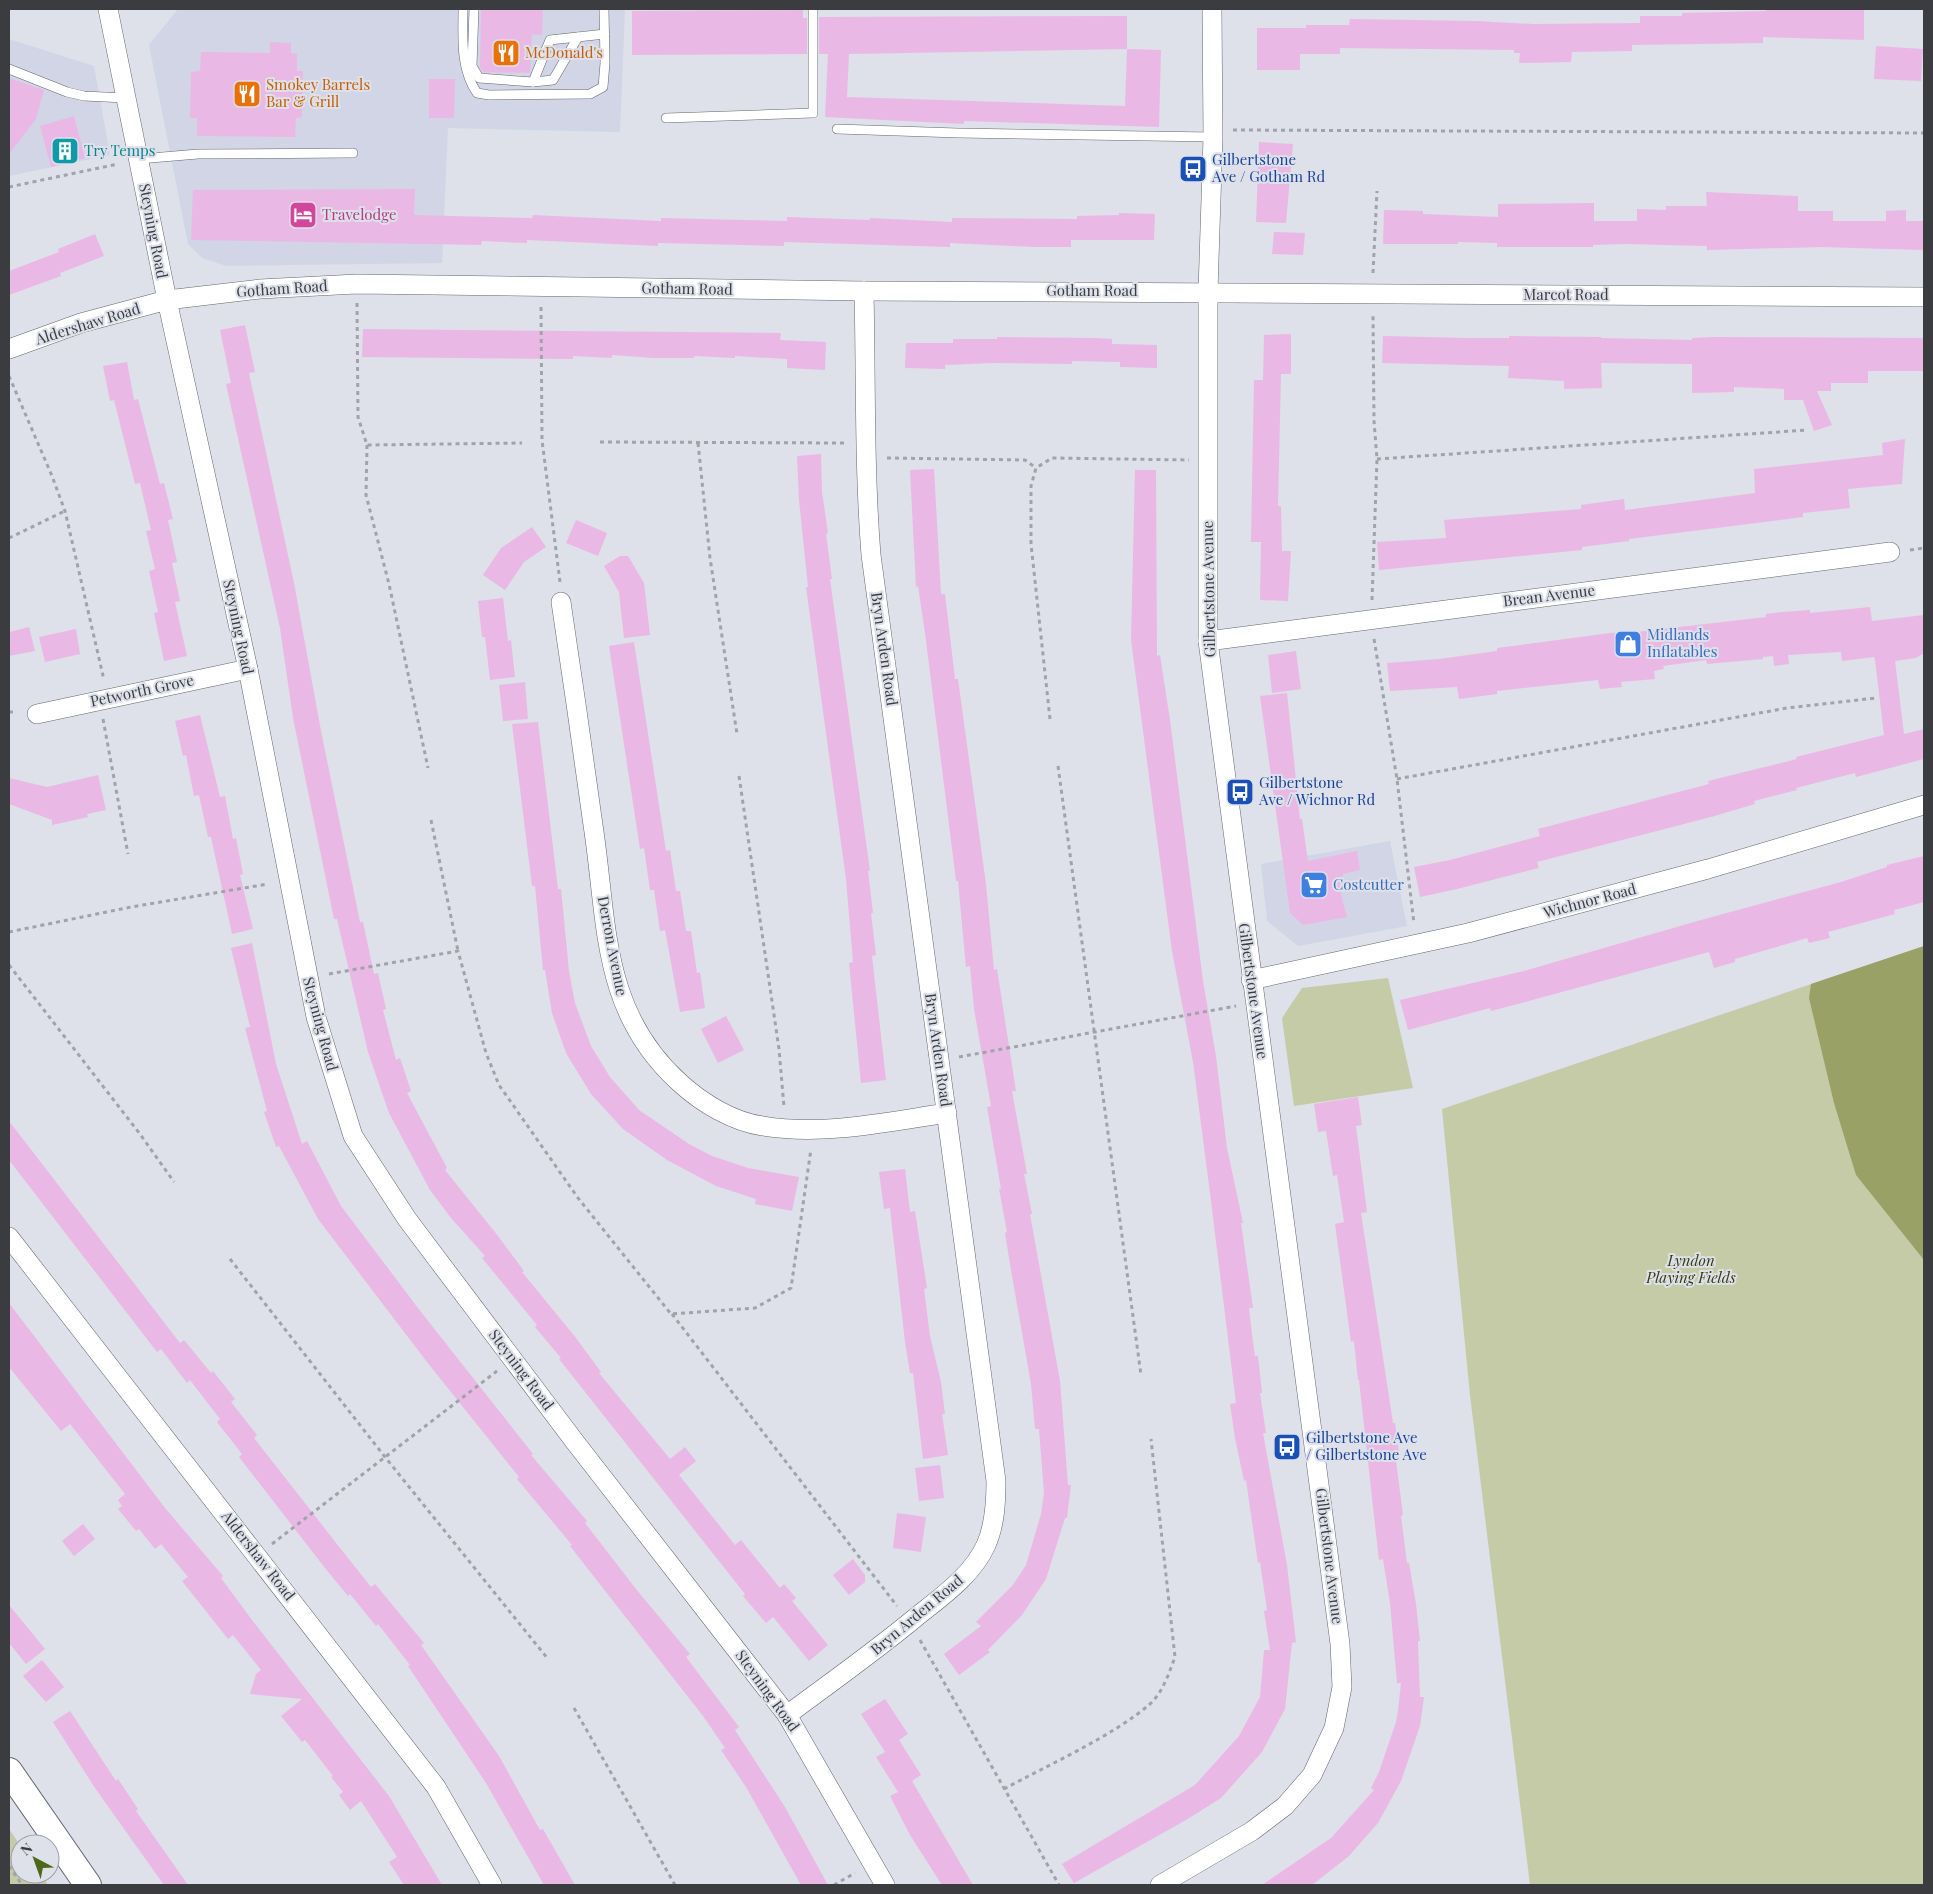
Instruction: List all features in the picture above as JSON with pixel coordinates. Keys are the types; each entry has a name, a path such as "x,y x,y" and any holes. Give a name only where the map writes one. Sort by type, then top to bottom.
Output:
{"street":[{"name":"Steyning Road","path":"108,9 167,300 248,669 316,1017 353,1136 407,1219 512,1359 787,1715 885,1885"},
{"name":"Gilbertstone Avenue","path":"1160,1885 1252,1831 1285,1806 1312,1775 1334,1728 1342,1687 1340,1644 1291,1260 1254,1003 1208,641 1208,292 1212,133 1212,9"},
{"name":"Gotham Road","path":"167,300 260,289 357,284 864,291 1208,292"},
{"name":"Bryn Arden Road","path":"787,1715 909,1623 952,1588 974,1565 987,1544 996,1508 996,1481 871,555 866,496 864,291"},
{"name":"Marcot Road","path":"1208,292 1924,297"},
{"name":"Aldershaw Road","path":"9,349 81,323 167,300"},
{"name":"Brean Avenue","path":"1208,641 1890,552"},
{"name":"Derron Avenue","path":"561,602 594,830 602,911 618,986 627,1014 655,1058 694,1096 727,1115 761,1126 813,1131 947,1113"},
{"name":"Petworth Grove","path":"37,714 103,698 248,669"},
{"name":"Wichnor Road","path":"1251,980 1468,933 1708,869 1924,805"},
{"name":"Aldershaw Road","path":"9,1237 436,1787 492,1885"},
{"path":"9,1771 88,1885"}],"lane":[{"path":"463,9 464,66 477,93 489,95 590,94 603,87 604,9"},
{"path":"474,9 472,66 479,78 532,82 553,80 578,37"},
{"path":"666,118 813,113 813,9"},
{"path":"532,82 550,40 605,34"},
{"path":"9,69 67,92 84,96 125,98"},
{"path":"836,129 958,134 1212,133"},
{"path":"138,159 198,154 353,153"}],"path":[{"path":"1212,133 1924,133"},
{"path":"9,187 138,159"},
{"path":"1377,191 1373,294 1374,444 1377,459 1371,619 1397,779 1416,944"},
{"path":"357,284 358,417 367,446 366,495 389,584 428,768"},
{"path":"540,287 542,440 560,572 561,602"},
{"path":"9,376 52,476 65,512 103,698 128,854"},
{"path":"1377,459 1808,430"},
{"path":"600,442 698,443 867,450 1025,460 1036,468"},
{"path":"367,446 522,443"},
{"path":"698,443 710,558 737,734"},
{"path":"1050,719 1031,544 1032,486 1036,468 1052,458 1207,460"},
{"path":"9,538 65,512"},
{"path":"1397,779 1787,708 1876,698"},
{"path":"1058,766 1141,1375"},
{"path":"739,776 779,1048 785,1128"},
{"path":"431,820 458,951 486,1053 499,1085 578,1198 671,1314 909,1623 1059,1885"},
{"path":"9,932 131,907 289,880"},
{"path":"308,978 458,951"},
{"path":"9,965 140,1134 174,1182"},
{"path":"940,1060 1254,1003"},
{"path":"671,1314 755,1308 791,1288 813,1131"},
{"path":"230,1259 385,1457 548,1660"},
{"path":"257,1555 512,1359"},
{"path":"1004,1789 1113,1729 1151,1703 1166,1681 1175,1657 1150,1438"},
{"path":"574,1708 675,1885"},
{"path":"9,1866 22,1885"}],"shaded area":[{"path":"178,9 625,9 620,132 448,128 442,263 226,266 202,258 188,244 149,45"},
{"path":"9,39 94,66 110,155 9,176"},
{"path":"1390,841 1407,926 1298,946 1267,921 1261,864"}],"green space":[{"name":"Lyndon Playing Fields","path":"1924,946 1924,1885 1530,1885 1470,1395 1442,1109"},
{"path":"1924,946 1924,1260 1856,1175 1834,1103 1809,998 1811,984"},
{"path":"1388,978 1413,1088 1294,1106 1282,1018 1302,988"},
{"path":"9,1829 12,1834 10,1834 10,1884 48,1885 9,1885"}],"building":[{"name":"McDonald's","path":"481,9 543,9 542,35 532,34 530,73 483,72 480,67"},
{"path":"1766,9 1864,9 1864,40 1763,37 1763,43 1632,45 1632,51 1572,52 1571,62 1519,63 1520,53 1514,53 1514,50 1340,48 1340,54 1300,54 1300,70 1257,70 1257,28 1306,28 1306,25 1349,25 1350,19 1533,24 1640,23 1640,16 1682,16 1682,13 1766,11"},
{"path":"803,10 803,18 807,18 807,54 632,55 632,11"},
{"path":"1127,16 1127,49 1161,50 1159,127 964,121 964,124 825,117 828,54 819,54 819,17","holes":["1127,49 1125,106 847,97 849,54"]},
{"name":"Smokey Barrels Bar & Grill","path":"270,42 291,43 291,53 297,54 297,71 303,71 302,117 296,118 295,137 197,136 197,118 190,118 191,72 200,71 201,52 270,53"},
{"path":"1876,46 1923,49 1921,81 1874,79"},
{"path":"9,78 44,90 36,119 9,154"},
{"path":"429,79 455,79 454,118 429,118"},
{"path":"74,116 85,158 51,167 40,126"},
{"path":"1259,142 1293,144 1286,223 1256,222"},
{"path":"415,189 414,215 532,218 533,215 661,221 661,218 787,221 787,217 870,220 870,218 952,222 952,218 1077,219 1077,216 1119,215 1119,213 1155,214 1154,240 1071,240 1071,247 950,243 950,247 784,242 784,246 658,243 658,246 527,240 527,243 482,241 481,245 191,240 193,190"},
{"path":"1706,192 1798,196 1798,211 1833,211 1833,221 1886,221 1886,211 1906,210 1906,221 1924,221 1924,250 1821,247 1707,250 1707,246 1626,244 1593,245 1593,247 1497,247 1497,243 1458,242 1458,244 1383,244 1384,210 1423,211 1423,214 1498,217 1498,204 1594,203 1594,221 1637,221 1637,209 1666,210 1666,206 1707,206"},
{"path":"1274,232 1305,233 1303,255 1272,254"},
{"path":"95,234 104,256 60,273 61,276 9,295 9,271 59,252 58,249"},
{"path":"245,325 255,372 249,373 294,583 321,731 360,922 363,922 374,974 378,973 386,1009 383,1010 396,1060 400,1058 411,1091 407,1093 447,1168 445,1170 498,1236 524,1271 522,1272 576,1338 601,1372 599,1373 670,1459 685,1447 696,1461 679,1475 735,1545 741,1540 780,1588 784,1584 796,1598 792,1601 828,1645 809,1661 773,1617 766,1623 743,1596 745,1594 559,1359 561,1358 535,1327 537,1325 482,1258 485,1256 451,1218 430,1190 389,1113 368,1052 337,919 334,919 293,718 280,628 226,384 231,383 220,330"},
{"path":"363,329 781,333 780,340 826,342 825,370 787,368 787,359 735,356 735,358 694,356 694,358 653,358 612,355 612,358 573,356 573,359 362,357"},
{"path":"1291,334 1291,374 1281,374 1278,506 1281,506 1282,551 1291,551 1288,601 1260,600 1261,542 1251,542 1254,380 1263,380 1264,335"},
{"path":"1383,336 1467,338 1509,338 1509,336 1601,337 1692,340 1692,338 1713,337 1924,338 1924,371 1868,371 1868,383 1831,383 1831,391 1817,391 1832,425 1814,431 1803,400 1784,400 1784,389 1734,387 1734,392 1692,393 1692,364 1601,363 1602,388 1564,389 1564,381 1508,378 1509,366 1382,363"},
{"path":"997,337 1096,338 1112,339 1112,344 1157,345 1157,368 1120,367 1120,362 1072,361 1072,364 993,363 945,365 945,369 905,368 906,343 953,343 953,339 997,339"},
{"path":"127,362 134,400 138,399 160,484 164,483 173,519 168,520 177,562 172,563 180,601 175,602 187,656 164,661 154,613 158,612 149,571 155,569 146,531 151,530 140,483 135,484 114,400 110,401 103,366"},
{"path":"1905,439 1902,484 1848,489 1850,508 1803,513 1803,517 1629,539 1629,541 1582,547 1582,550 1379,570 1377,542 1446,538 1444,520 1581,509 1581,505 1624,499 1625,510 1755,493 1754,469 1883,455 1882,443"},
{"path":"821,454 822,492 832,579 830,579 870,871 868,871 876,955 872,956 886,1080 861,1083 849,963 853,962 846,879 806,587 808,587 799,500 797,456"},
{"path":"934,469 941,594 945,594 955,679 958,679 986,884 994,970 997,969 1016,1091 1012,1091 1027,1174 1024,1174 1032,1214 1030,1214 1060,1381 1068,1485 1071,1485 1067,1518 1065,1518 1046,1579 1022,1615 988,1650 990,1652 959,1675 944,1654 981,1626 976,1622 1013,1585 1026,1565 1041,1514 1044,1493 1039,1429 1035,1429 1031,1384 1005,1233 1007,1232 999,1189 1001,1189 987,1107 991,1106 974,1009 970,966 966,967 958,881 956,881 925,633 918,586 916,587 910,470"},
{"path":"1135,470 1156,470 1157,656 1160,655 1170,720 1203,981 1216,1056 1227,1148 1243,1223 1241,1223 1253,1308 1249,1308 1255,1356 1258,1356 1262,1393 1260,1393 1266,1433 1263,1433 1287,1565 1296,1642 1292,1643 1285,1709 1262,1752 1221,1798 1186,1820 1074,1883 1062,1864 1195,1785 1239,1736 1260,1697 1264,1650 1270,1650 1264,1611 1267,1610 1260,1562 1258,1563 1246,1480 1244,1481 1230,1404 1236,1403 1210,1193 1193,1062 1172,951 1131,640"},
{"path":"576,520 607,533 598,556 566,543"},
{"path":"532,527 546,547 524,562 505,590 483,575 501,548"},
{"path":"620,556 628,556 644,583 650,635 624,638 619,592 604,566"},
{"path":"503,598 508,641 511,640 515,677 490,680 485,637 482,637 478,601"},
{"path":"1870,607 1872,621 1924,615 1924,653 1916,658 1895,661 1904,734 1924,729 1924,759 1856,777 1855,773 1796,788 1797,790 1754,801 1755,804 1711,817 1537,862 1539,868 1420,897 1414,867 1450,860 1540,836 1538,829 1709,784 1708,781 1797,759 1796,757 1884,735 1875,660 1874,657 1842,661 1841,652 1788,655 1789,664 1774,666 1773,656 1763,657 1763,659 1707,664 1706,660 1663,666 1664,669 1654,671 1655,679 1621,682 1622,687 1600,689 1598,680 1497,691 1497,694 1459,699 1457,687 1390,691 1387,663 1439,659 1497,651 1497,648 1610,633 1636,632 1766,617 1766,614 1783,612 1810,610 1810,613"},
{"path":"29,627 35,651 9,656 9,632"},
{"path":"76,629 80,654 45,662 39,637"},
{"path":"634,642 666,851 670,850 676,891 680,891 686,931 691,931 697,973 700,972 705,1008 680,1012 665,930 660,931 654,890 650,890 644,848 640,849 609,646"},
{"path":"1296,651 1301,689 1272,693 1268,655"},
{"path":"525,682 528,719 503,721 499,685"},
{"path":"1287,693 1300,819 1302,819 1308,861 1357,851 1360,870 1343,874 1341,895 1347,917 1303,925 1290,913 1260,696"},
{"path":"200,715 220,797 225,796 233,839 236,838 243,874 240,875 253,929 232,934 211,837 208,837 199,795 194,796 186,755 183,756 175,721"},
{"path":"538,722 558,889 561,889 569,971 575,1003 591,1046 610,1077 639,1110 689,1144 712,1156 748,1168 799,1177 792,1211 755,1204 756,1199 716,1186 667,1160 623,1129 591,1094 566,1053 552,1013 545,970 543,970 535,886 532,886 512,724"},
{"path":"98,775 106,810 87,814 88,817 52,825 52,820 9,804 9,778 47,787"},
{"path":"1924,856 1924,902 1894,910 1895,914 1828,932 1830,938 1809,943 1807,938 1735,959 1735,962 1714,968 1709,952 1491,1011 1490,1008 1408,1030 1400,1000 1524,971 1841,882 1887,867 1887,865"},
{"path":"252,943 276,1064 302,1144 307,1141 341,1206 421,1312 533,1454 531,1455 587,1521 585,1523 636,1589 690,1654 686,1657 739,1727 735,1730 785,1807 828,1885 801,1885 746,1787 721,1750 725,1748 703,1716 570,1546 572,1545 517,1479 519,1477 427,1362 318,1219 279,1146 276,1147 264,1112 267,1111 245,1028 250,1027 231,948"},
{"path":"726,1016 744,1050 718,1063 701,1029"},
{"path":"1358,1097 1362,1125 1356,1126 1367,1212 1361,1213 1400,1460 1396,1461 1403,1515 1401,1516 1407,1563 1409,1563 1416,1604 1420,1641 1418,1641 1420,1697 1424,1697 1420,1726 1401,1781 1378,1823 1349,1856 1312,1885 1262,1885 1331,1838 1374,1790 1371,1788 1379,1772 1398,1711 1401,1683 1397,1683 1390,1603 1383,1559 1379,1560 1354,1341 1351,1342 1335,1224 1344,1222 1337,1175 1333,1176 1326,1131 1318,1132 1314,1104"},
{"path":"9,1121 180,1343 184,1340 211,1373 213,1371 235,1399 231,1402 257,1435 254,1438 371,1587 375,1584 424,1643 421,1645 499,1756 540,1830 543,1829 575,1885 544,1885 486,1783 408,1666 410,1665 378,1624 376,1626 350,1594 348,1596 325,1568 239,1457 242,1454 217,1422 220,1419 190,1380 187,1383 161,1349 157,1352 9,1160"},
{"path":"905,1169 910,1212 915,1211 927,1288 924,1289 930,1336 941,1382 945,1414 942,1414 948,1455 923,1459 913,1373 910,1373 905,1342 890,1208 884,1209 879,1172"},
{"path":"9,1303 165,1508 223,1576 221,1578 252,1620 389,1796 442,1885 404,1885 389,1862 397,1857 361,1801 350,1810 339,1795 343,1792 331,1777 333,1776 305,1740 302,1742 281,1716 302,1699 250,1694 256,1674 261,1670 233,1635 228,1639 182,1581 188,1577 161,1544 155,1549 139,1529 136,1531 118,1509 122,1506 118,1500 125,1494 70,1424 61,1431 9,1367"},
{"path":"940,1465 944,1498 919,1501 915,1468"},
{"path":"897,1513 926,1517 921,1552 893,1548"},
{"path":"83,1524 95,1539 74,1556 62,1541"},
{"path":"853,1559 865,1575 865,1582 849,1595 833,1575"},
{"path":"9,1605 45,1649 26,1664 9,1643"},
{"path":"42,1660 64,1687 46,1702 23,1676"},
{"path":"885,1699 908,1734 899,1740 921,1775 912,1781 973,1885 942,1885 910,1835 890,1796 898,1792 876,1757 885,1752 861,1714"},
{"path":"70,1711 116,1781 118,1779 138,1809 136,1811 188,1885 164,1885 95,1788 53,1722"}],"place":[{"name":"McDonald's","path":"506,53"},
{"name":"Smokey Barrels Bar & Grill","path":"247,94"},
{"name":"Try Temps","path":"65,151"},
{"name":"Gilbertstone Ave / Gotham Rd","path":"1193,169"},
{"name":"Travelodge","path":"303,215"},
{"name":"Midlands Inflatables","path":"1628,644"},
{"name":"Gilbertstone Ave / Wichnor Rd","path":"1240,792"},
{"name":"Costcutter","path":"1314,885"},
{"name":"Gilbertstone Ave / Gilbertstone Ave","path":"1287,1447"}]}
